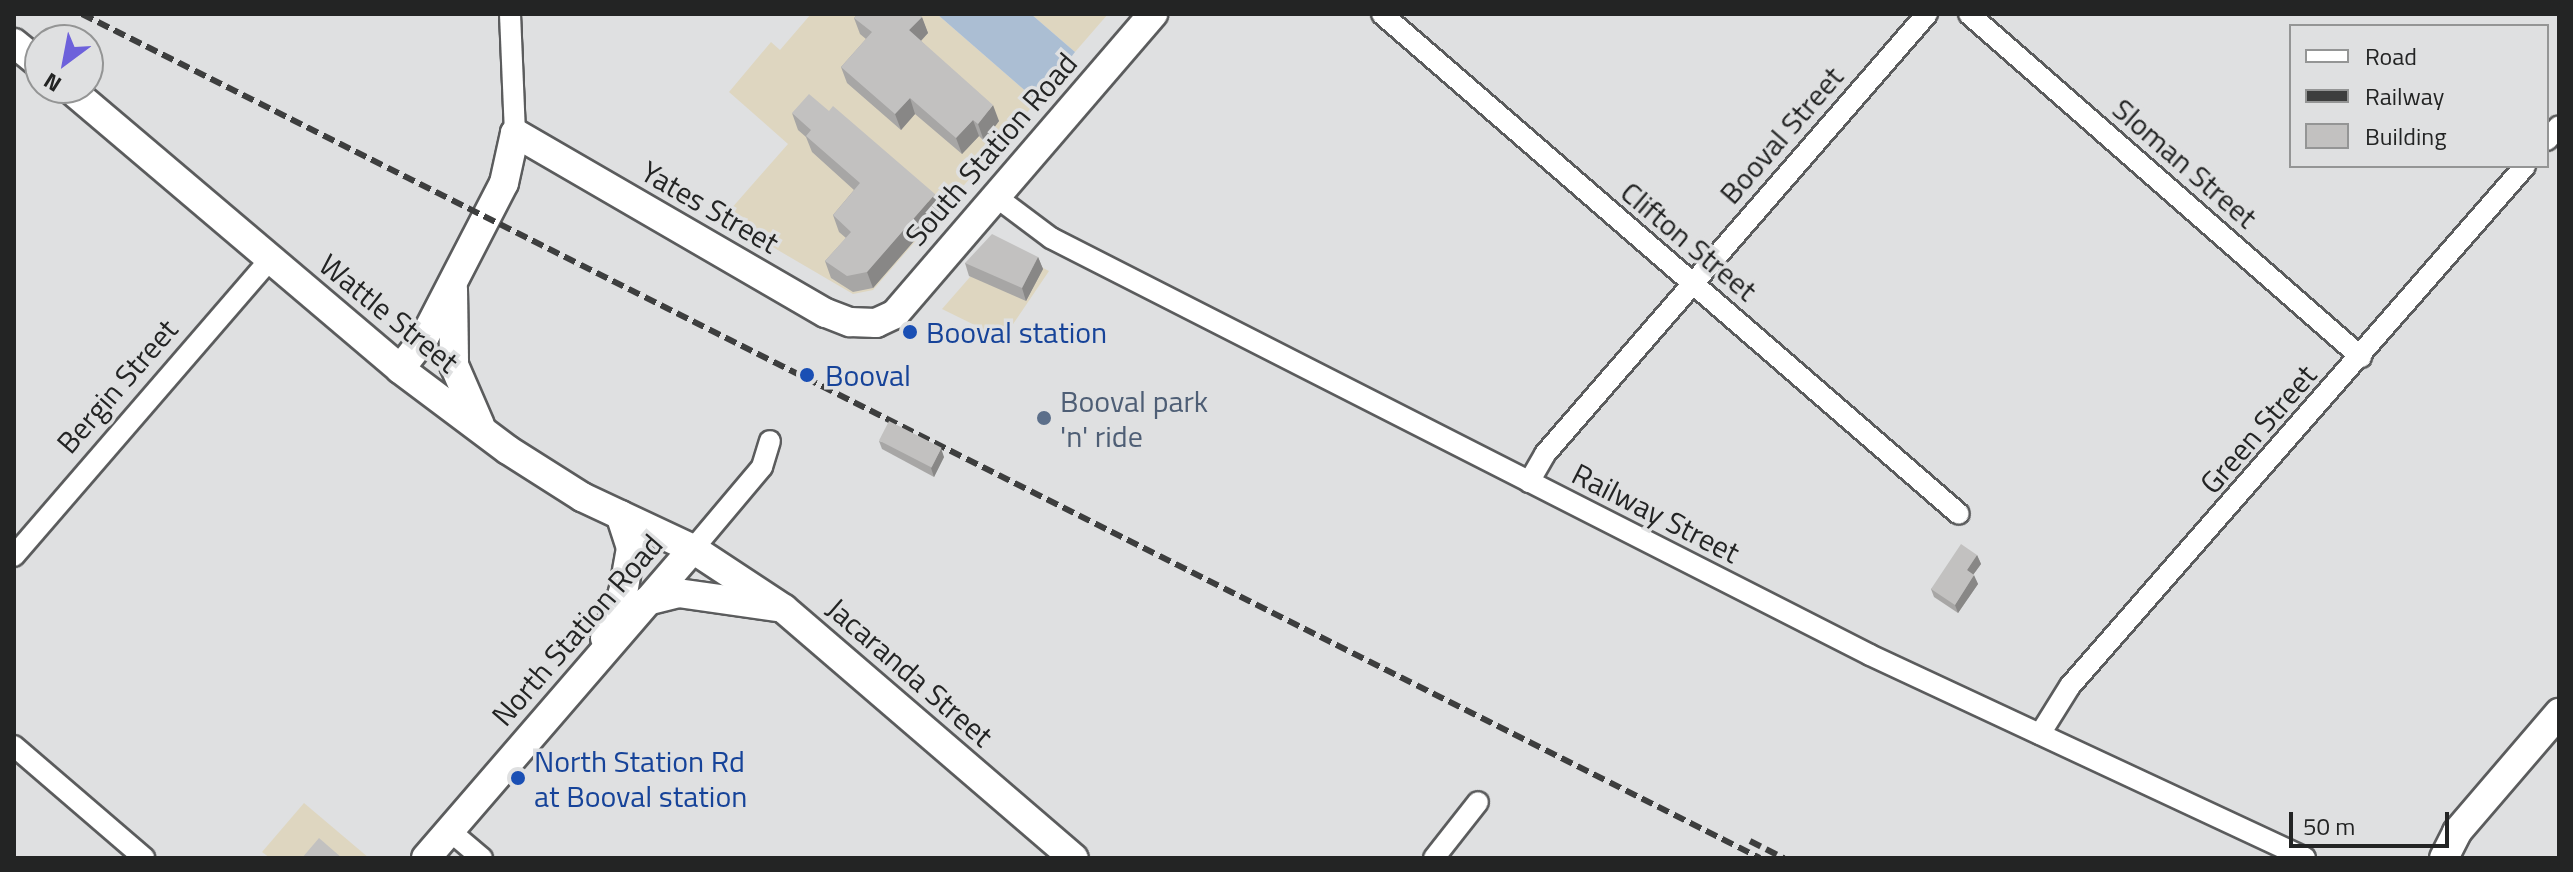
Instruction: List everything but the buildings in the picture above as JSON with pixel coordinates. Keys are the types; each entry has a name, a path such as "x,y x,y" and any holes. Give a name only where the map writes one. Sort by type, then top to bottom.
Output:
{"street":[{"path":"400,369 453,284 504,183 515,133 510,14"},
{"name":"South Station Road","path":"876,323 895,314 1153,14"},
{"name":"Clifton Street","path":"1382,14 1959,514"},
{"name":"Booval Street","path":"1529,482 1545,454 1927,14"},
{"name":"Sloman Street","path":"1969,14 2361,357"},
{"name":"Wattle Street","path":"88,104 400,369 486,434 530,466 620,515 693,549"},
{"name":"Yates Street","path":"515,133 826,313 850,322 876,323"},
{"name":"Green Street","path":"2040,734 2070,686 2523,168"},
{"name":"Railway Street","path":"995,196 1051,238 1529,482 2040,734 2305,858"},
{"name":"Bergin Street","path":"14,556 270,259"},
{"path":"453,284 454,365 458,383 486,434"},
{"name":"North Station Road","path":"426,858 762,467 770,441"},
{"path":"597,657 623,593 631,548 620,515"},
{"name":"Jacaranda Street","path":"693,549 784,609 1074,858"},
{"path":"647,601 678,593 784,609"},
{"path":"2444,858 2457,832 2559,713"},
{"path":"14,746 144,858"},
{"path":"1434,858 1478,802"},
{"path":"450,831 482,858"}],"shaded area":[{"path":"811,14 937,14 1037,101 873,290 853,294 723,218 788,144 729,92 771,42 780,50"},
{"path":"937,14 1031,14 1075,52 1037,101"},
{"path":"1031,14 1108,14 1075,52"},
{"path":"998,245 1049,271 1003,339 942,309"},
{"path":"304,803 369,858 270,858 262,852"}],"railway":[{"path":"82,14 1760,858"},
{"path":"1750,841 1784,858"}],"place":[{"name":"Booval station","path":"910,332"},
{"name":"Booval","path":"807,375"},
{"name":"Booval park 'n' ride","path":"1044,418"},
{"name":"North Station Rd at Booval station","path":"518,778"}]}
